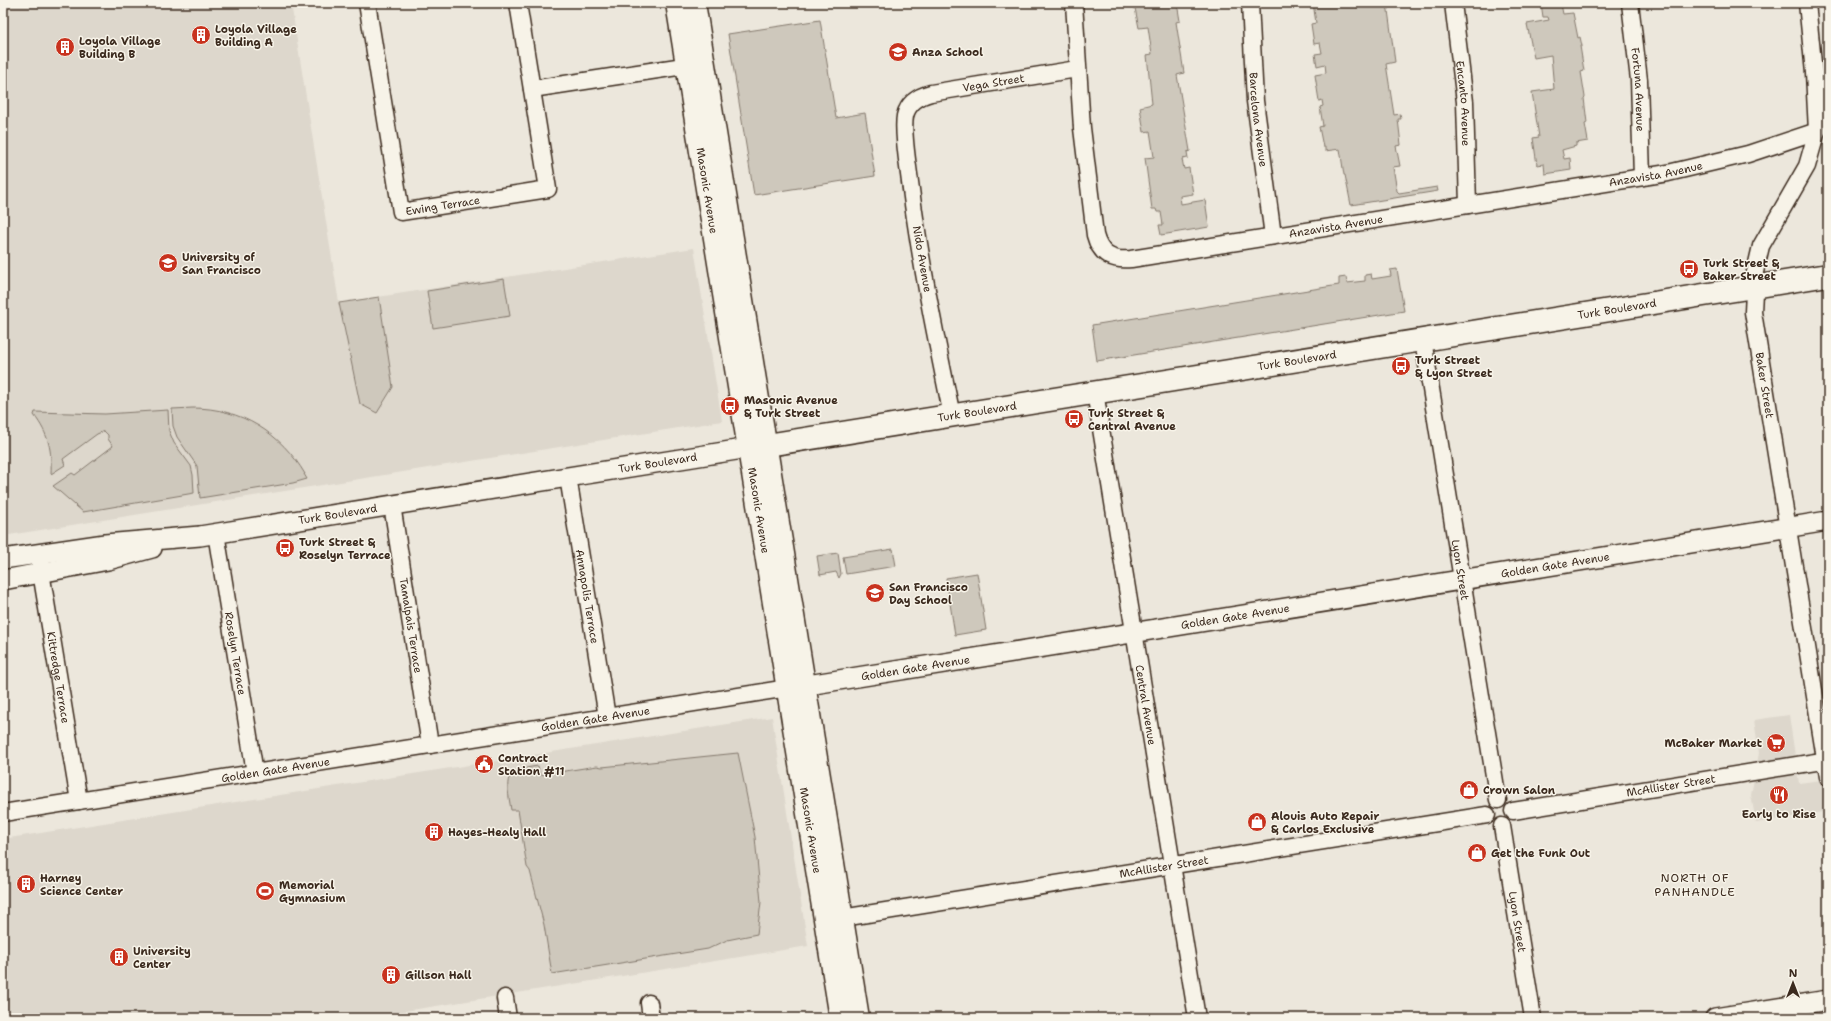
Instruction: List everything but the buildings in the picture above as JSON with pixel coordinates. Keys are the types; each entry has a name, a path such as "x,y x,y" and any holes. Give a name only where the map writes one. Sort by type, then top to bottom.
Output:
{"main road":[{"name":"Masonic Avenue","path":"677,3 696,64"},
{"name":"Masonic Avenue","path":"694,3 696,64 796,686 841,1018"},
{"name":"Turk Boulevard","path":"758,447 1828,275"},
{"name":"Masonic Avenue","path":"796,686 842,918 858,1018"}],"street":[{"name":"Ewing Terrace","path":"368,3 401,212 548,189 518,3"},
{"name":"Anzavista Avenue","path":"1074,3 1077,69 1084,156 1095,235 1098,243 1106,255 1113,259 1122,260 1642,177 1722,161 1771,148 1817,131"},
{"name":"Barcelona Avenue","path":"1250,3 1256,108 1273,236"},
{"name":"Encanto Avenue","path":"1453,3 1465,102 1468,205"},
{"name":"Fortuna Avenue","path":"1630,3 1638,80 1642,177"},
{"name":"Baker Street","path":"1807,3 1814,73 1817,131 1807,166 1761,246 1755,272 1754,312 1827,760 1828,777"},
{"path":"532,89 696,64"},
{"name":"Vega Street","path":"913,102 923,95 931,93 1077,69"},
{"name":"Nido Avenue","path":"913,102 907,110 905,123 913,201 926,284 952,416"},
{"name":"Lyon Street","path":"1423,340 1498,800"},
{"name":"Central Avenue","path":"1095,392 1196,1018"},
{"name":"Turk Boulevard","path":"3,558 105,544 208,535 758,447"},
{"name":"Annapolis Terrace","path":"568,477 607,717"},
{"name":"Tamalpais Terrace","path":"392,505 430,745"},
{"name":"Golden Gate Avenue","path":"3,814 1828,521"},
{"name":"Turk Boulevard","path":"3,580 108,560 208,535"},
{"name":"Roselyn Terrace","path":"208,535 255,773"},
{"name":"Kittredge Terrace","path":"38,553 79,801"},
{"name":"McAllister Street","path":"1514,811 1827,760"},
{"path":"1498,800 1508,802 1514,811 1511,821 1502,826 1492,824 1487,815 1489,805 1498,800"},
{"name":"McAllister Street","path":"842,918 1487,815"},
{"name":"Lyon Street","path":"1502,826 1533,1018"},
{"path":"505,998 508,1018"},
{"path":"1715,1018 1828,1000"}],"shaded area":[{"name":"University of San Francisco","path":"3,3 291,3 339,303 694,248 722,421 3,536"},
{"path":"1134,3 1177,3 1180,21 1176,22 1184,73 1177,75 1190,151 1187,152 1188,158 1182,159 1184,169 1189,168 1193,194 1180,196 1181,204 1205,200 1209,227 1161,235 1159,225 1163,225 1161,212 1157,212 1156,209 1152,209 1145,158 1154,157 1150,131 1144,132 1140,107 1152,104 1147,55 1152,54 1148,27 1139,28"},
{"path":"1313,3 1387,3 1395,62 1386,64 1394,115 1400,114 1401,119 1398,119 1401,145 1396,146 1400,166 1393,167 1397,191 1399,193 1437,187 1438,191 1351,205 1340,149 1325,151 1319,127 1323,126 1320,107 1323,106 1322,100 1319,101 1315,75 1326,73 1325,64 1317,66 1315,54 1322,53 1320,43 1314,44 1311,24 1316,23"},
{"path":"1541,3 1567,3 1561,4 1563,14 1573,13 1578,38 1580,37 1582,46 1580,46 1584,71 1581,72 1585,97 1587,123 1585,124 1588,141 1576,143 1576,146 1562,150 1564,159 1570,158 1571,170 1545,174 1544,164 1537,165 1533,138 1539,137 1532,92 1554,89 1551,55 1534,58 1527,24 1549,20 1548,17 1543,17"},
{"path":"820,20 836,118 865,113 875,176 754,195 728,34"},
{"path":"1397,269 1404,311 1097,361 1092,325 1339,285 1339,278 1346,277 1347,283 1365,281 1365,275 1371,274 1372,279 1391,276 1390,270"},
{"path":"504,279 510,316 433,328 427,291"},
{"path":"379,297 393,387 377,413 360,404 339,303"},
{"path":"172,409 211,409 227,413 243,418 258,426 272,435 284,446 295,459 307,479 293,483 200,498 197,466 177,437 173,426"},
{"path":"168,410 169,431 174,443 191,466 194,493 83,512 53,486 72,473 75,475 113,446 108,439 108,435 104,431 97,434 63,459 65,465 51,474 50,450 43,429 34,415 35,412 105,414"},
{"path":"893,549 896,566 846,574 843,557"},
{"path":"838,553 841,574 839,578 836,572 820,575 817,556"},
{"path":"977,573 986,630 955,635 946,578"},
{"path":"1789,715 1799,783 1828,779 1828,811 1756,823 1751,795 1759,753 1754,720"},
{"path":"772,717 808,946 362,1018 3,1018 3,839"},
{"path":"738,753 755,837 761,902 757,934 727,940 708,949 552,974 544,925 530,871 527,867 518,810 511,810 508,783 512,774 518,770 538,766 540,775 597,766 602,767"}],"place":[{"name":"Loyola Village Building A","path":"201,35"},
{"name":"Loyola Village Building B","path":"65,47"},
{"name":"Anza School","path":"898,52"},
{"name":"University of San Francisco","path":"168,263"},
{"name":"Turk Street & Baker Street","path":"1689,269"},
{"name":"Turk Street & Lyon Street","path":"1401,366"},
{"name":"Masonic Avenue & Turk Street","path":"730,406"},
{"name":"Turk Street & Central Avenue","path":"1074,419"},
{"name":"Turk Street & Roselyn Terrace","path":"285,548"},
{"name":"San Francisco Day School","path":"875,593"},
{"name":"McBaker Market","path":"1776,743"},
{"name":"Contract Station #11","path":"484,764"},
{"name":"Crown Salon","path":"1469,790"},
{"name":"Early to Rise","path":"1779,795"},
{"name":"Alouis Auto Repair & Carlos Exclusive","path":"1257,822"},
{"name":"Hayes-Healy Hall","path":"434,832"},
{"name":"Get the Funk Out","path":"1477,853"},
{"name":"Harney Science Center","path":"26,884"},
{"name":"Memorial Gymnasium","path":"265,891"},
{"name":"University Center","path":"119,957"},
{"name":"Gillson Hall","path":"391,975"}],"district":[{"name":"NORTH OF PANHANDLE","path":"1695,885"}]}
